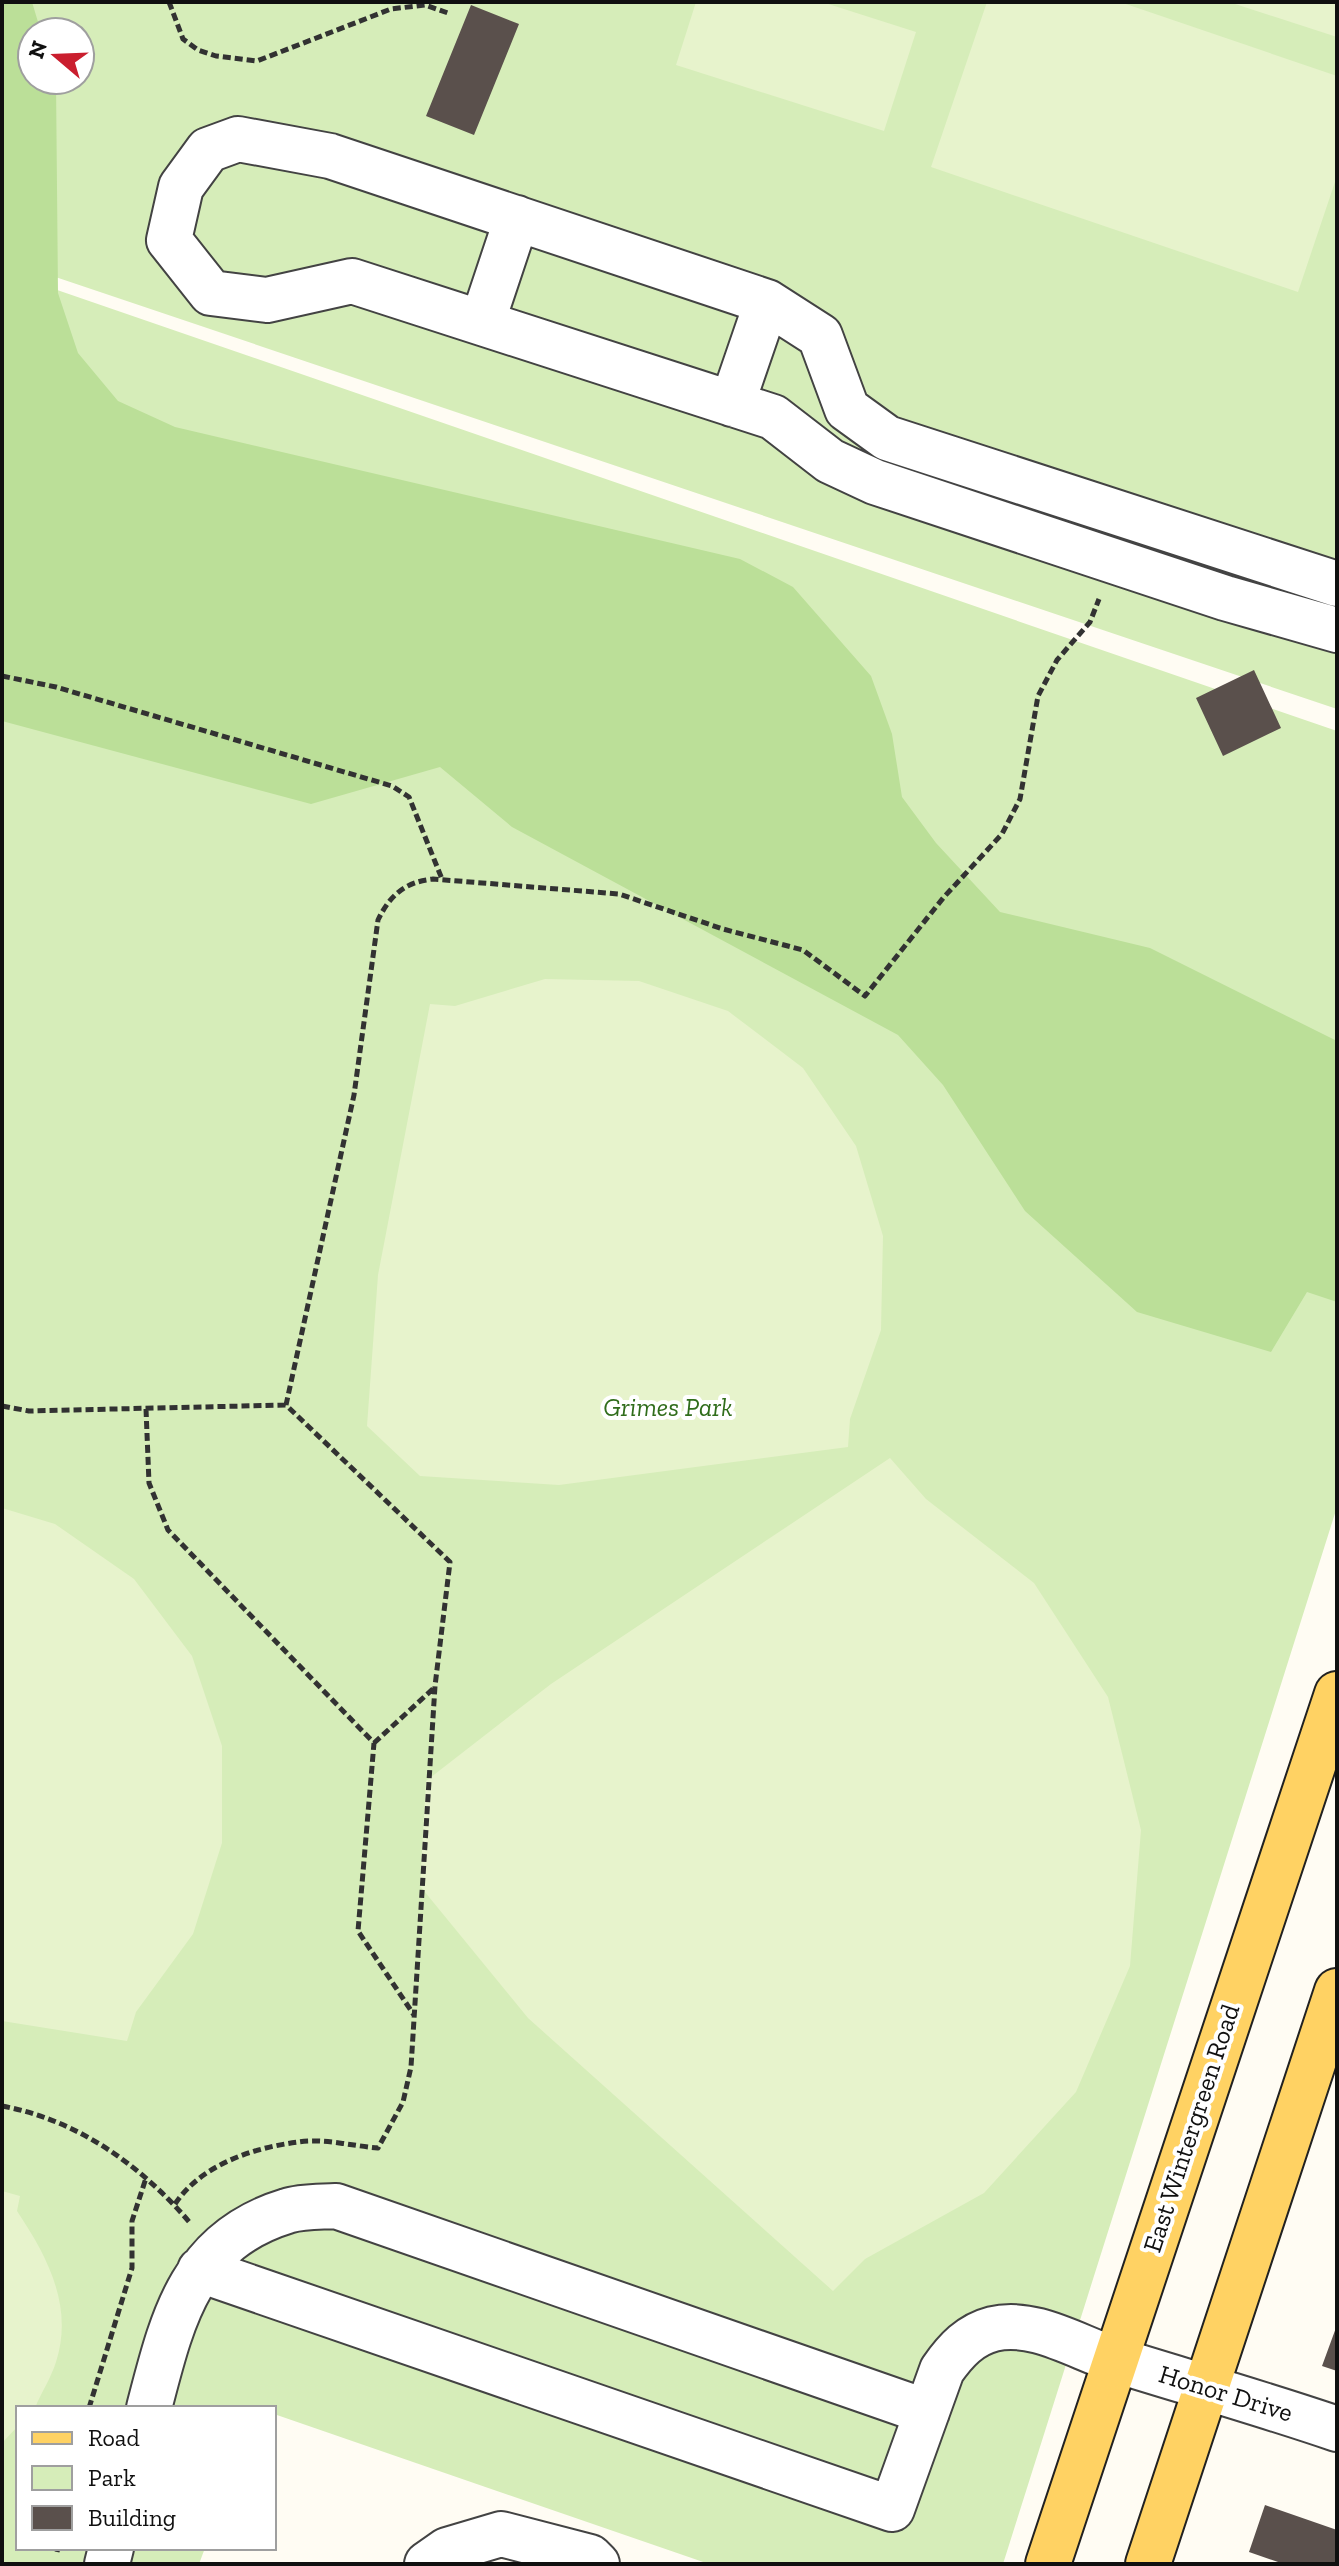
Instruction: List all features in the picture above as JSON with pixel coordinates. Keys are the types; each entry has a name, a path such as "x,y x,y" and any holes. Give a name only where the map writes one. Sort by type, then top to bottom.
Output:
{"main road":[{"name":"East Wintergreen Road","path":"1048,2564 1337,1694"},
{"path":"1148,2564 1337,1991"}],"street":[{"path":"1337,584 887,438 847,409 820,336 767,302 319,153 238,139 208,150 181,187 169,240 211,293 267,300 352,281 773,417 830,461 875,482 1113,561 1337,630"},
{"path":"482,323 517,218"},
{"path":"732,404 767,302"},
{"path":"150,2406 182,2296 207,2261 245,2227 289,2210 336,2206 927,2412"},
{"name":"Honor Drive","path":"207,2261 892,2509 942,2370 956,2351 973,2337 994,2329 1016,2327 1038,2332 1115,2360 1206,2385 1337,2429"},
{"path":"427,2564 447,2550 501,2534 590,2557 597,2564"}],"path":[{"path":"169,2 183,39 198,50 216,56 257,61 391,9 425,5 448,13"},
{"path":"286,1405 354,1095 378,920 386,903 398,890 415,881 442,879 619,894 723,929 803,950 865,996 944,897 1002,834 1020,799 1038,696 1057,660 1090,622 1113,561"},
{"path":"2,676 56,687 392,786 409,797 442,879"},
{"path":"2,1406 29,1411 286,1405 450,1562 435,1686 411,2067 403,2102 378,2148 300,2141 251,2154 221,2163 189,2184 175,2204"},
{"path":"146,1409 149,1483 168,1530 374,1743"},
{"path":"414,2015 358,1931 374,1743 435,1686"},
{"path":"2,2106 30,2111 119,2154 175,2204 207,2261"},
{"path":"90,2406 132,2268 132,2221 146,2178"}],"green space":[{"path":"2,2 1337,2 1337,709 2,259"},
{"path":"2,2 32,2 36,16 16,16 16,96 56,96 58,293 78,353 118,401 175,427 740,559 793,587 871,676 892,734 902,797 936,843 1000,912 1150,948 1337,1041 1337,1302 1307,1292 1271,1352 1137,1312 1025,1211 943,1085 898,1035 512,827 440,767 311,804 2,721"},
{"path":"696,2 822,2 916,32 884,131 676,65"},
{"path":"987,2 1120,2 1337,76 1337,176 1298,292 931,167"},
{"path":"1229,2 1337,2 1337,37"},
{"name":"Grimes Park","path":"2,271 1337,731 1337,1507 1003,2564 709,2564 276,2415 276,2406 16,2406 16,2550 204,2550 199,2564 2,2564"},
{"path":"545,979 639,981 728,1011 803,1068 856,1146 883,1236 881,1330 850,1419 848,1447 559,1485 420,1476 367,1426 378,1275 430,1004 455,1006"},
{"path":"890,1458 926,1499 1034,1583 1108,1697 1141,1830 1130,1966 1076,2092 984,2193 865,2259 833,2291 528,2018 420,1886 426,1781 551,1684"},
{"path":"2,1508 55,1524 134,1579 192,1656 222,1746 222,1843 193,1934 136,2012 127,2041 2,2021"},
{"path":"2,2191 20,2196 17,2211 47,2264 62,2321 56,2362 36,2406 16,2406 16,2428 2,2443"}],"building":[{"path":"471,5 519,24 474,135 426,116"},
{"path":"1254,670 1281,728 1223,756 1196,698"},
{"path":"1337,2325 1337,2371 1322,2366"},
{"path":"1265,2505 1337,2530 1337,2564 1284,2564 1249,2552"}]}
